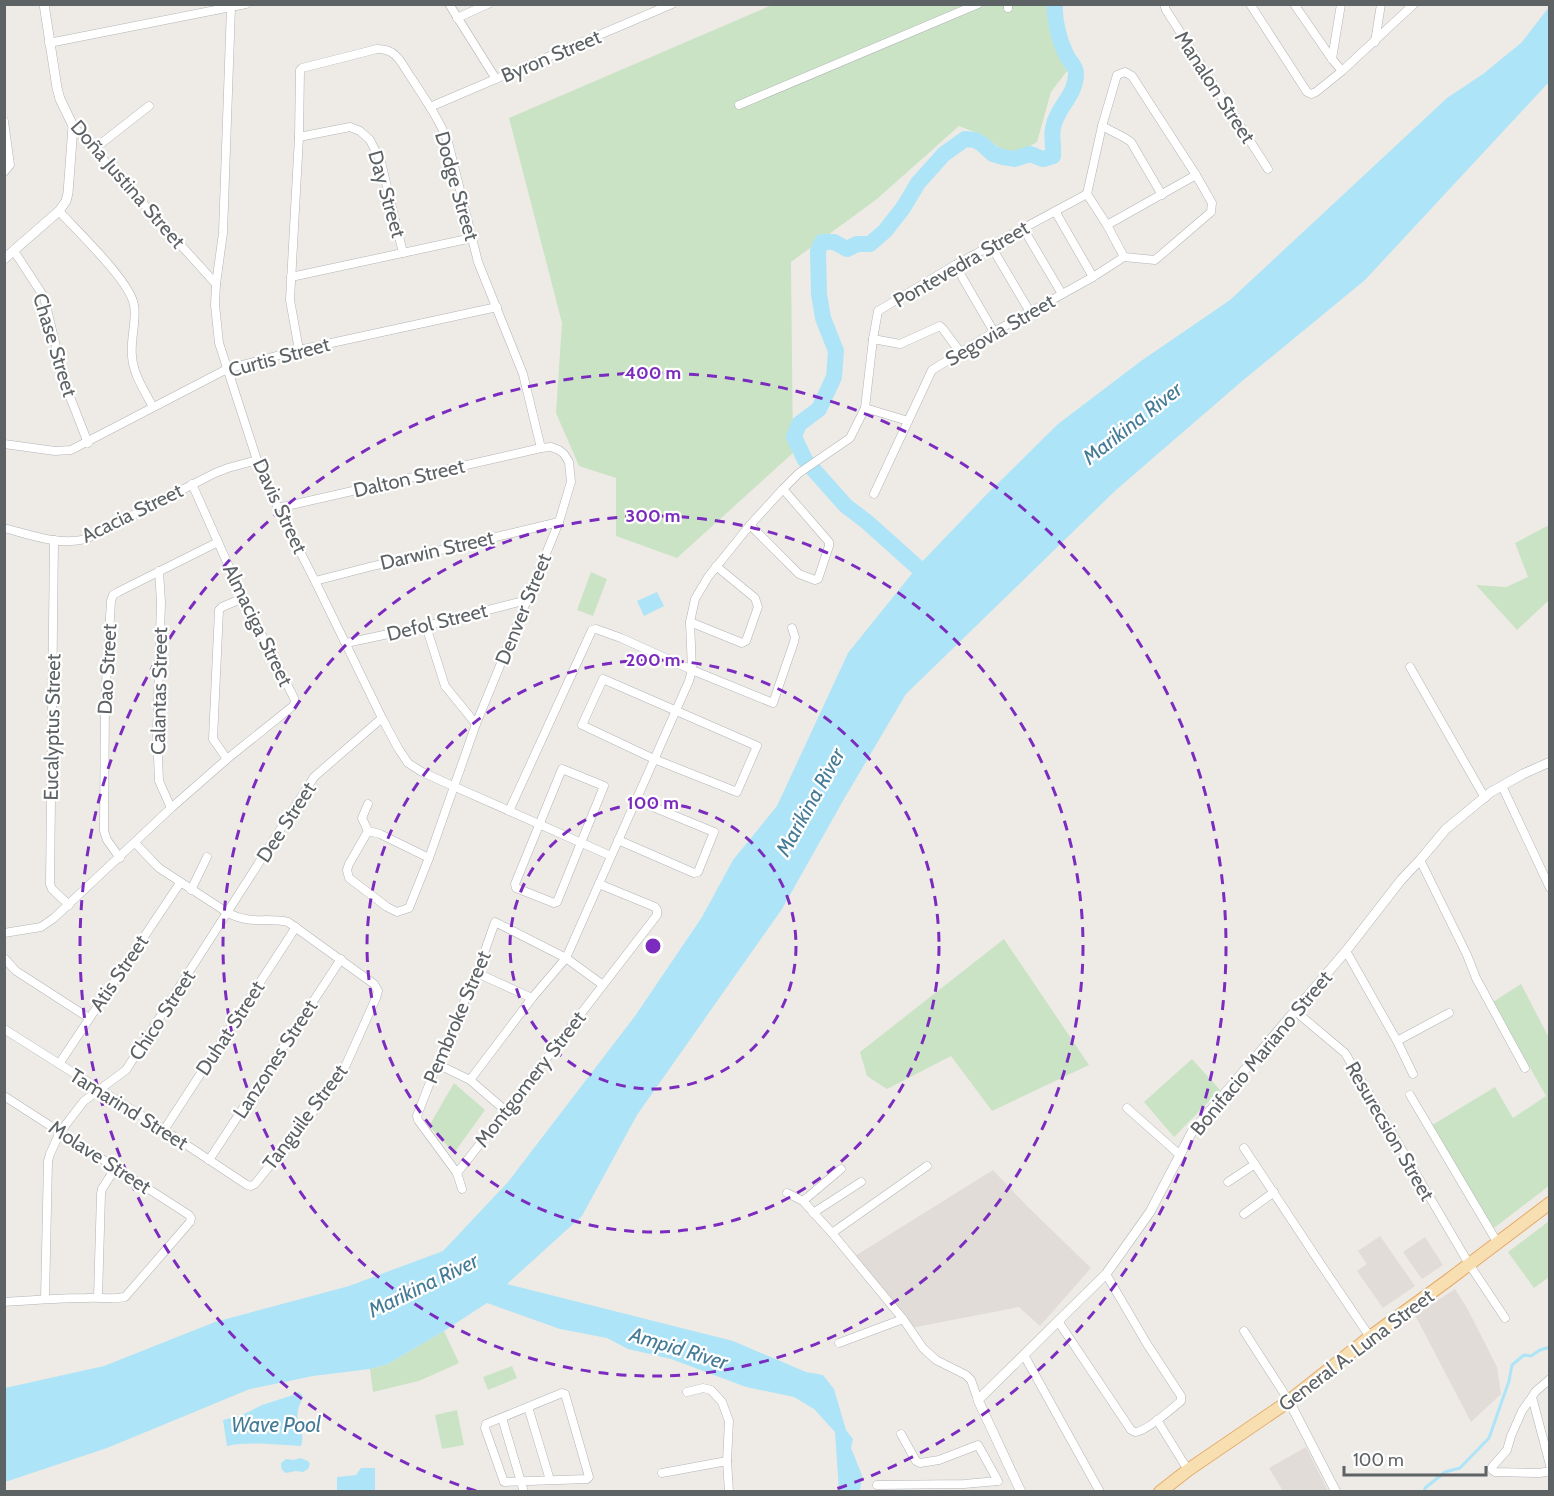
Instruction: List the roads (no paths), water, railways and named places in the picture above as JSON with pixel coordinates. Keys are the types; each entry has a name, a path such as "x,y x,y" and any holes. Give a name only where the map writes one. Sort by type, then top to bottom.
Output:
{"main road":[{"name":"General A. Luna Street","path":"1160,1491 1289,1401 1370,1337 1550,1203"}],"street":[{"name":"Doña Justina Street","path":"44,4 57,88 73,126 216,284"},
{"path":"49,43 246,4"},
{"path":"449,4 496,79"},
{"path":"457,18 488,4"},
{"name":"Byron Street","path":"430,107 672,4"},
{"path":"739,105 978,4"},
{"name":"Manalon Street","path":"1164,4 1268,169"},
{"path":"1250,4 1307,92 1311,94 1342,71 1414,4"},
{"path":"1294,4 1342,71"},
{"path":"1301,15 1303,4"},
{"path":"1332,59 1341,4"},
{"path":"1375,42 1381,4"},
{"name":"Davis Street","path":"231,7 223,233 216,284 216,325 219,343 257,460 278,508 382,718 408,763 454,787 611,856"},
{"name":"Dodge Street","path":"299,350 291,308 291,277 299,137 300,70 377,49 389,51 398,58 443,129 453,156 478,262 523,374 541,448"},
{"path":"1125,72 1132,76 1212,203 1211,212 1155,260 1124,257 1087,194 1102,126 1117,75 1125,72"},
{"path":"94,149 149,106"},
{"path":"4,121 10,165 4,172"},
{"path":"4,259 59,211 66,201 73,126"},
{"path":"1102,126 1131,142 1162,195"},
{"name":"Day Street","path":"299,137 350,127 360,131 370,141 381,162 403,253"},
{"path":"1107,225 1196,176"},
{"name":"Pontevedra Street","path":"692,670 690,622 695,599 708,577 750,525 799,473 850,438 865,408 873,339 879,311 955,265 1087,194"},
{"path":"59,211 130,292 135,306 132,357 135,372 153,407"},
{"path":"1055,211 1093,277"},
{"path":"1023,228 1062,294"},
{"path":"291,277 472,238"},
{"path":"991,246 1030,312"},
{"name":"Chase Street","path":"14,251 44,297 65,384 88,442"},
{"name":"Segovia Street","path":"874,494 932,370 1124,257"},
{"path":"955,265 994,333"},
{"name":"Curtis Street","path":"4,444 65,451 79,448 227,369 299,350 496,307"},
{"path":"873,339 900,344 940,326 944,328 960,352"},
{"path":"865,408 908,421"},
{"name":"Denver Street","path":"368,831 349,864 347,870 349,878 397,912 409,908 476,724 559,522 571,482 569,462 564,454 551,447 541,448"},
{"name":"Dalton Street","path":"278,508 541,448"},
{"name":"Acacia Street","path":"4,528 54,540 76,542 86,540 192,484 228,468 257,460"},
{"name":"Almaciga Street","path":"4,933 41,927 54,918 171,808 295,702 243,598 192,484"},
{"path":"750,525 799,574 818,579 829,542 783,489"},
{"name":"Darwin Street","path":"315,581 559,522"},
{"name":"Eucalyptus Street","path":"54,540 50,884 52,890 69,906"},
{"name":"Dao Street","path":"120,858 107,840 104,831 105,700 111,601 113,595 118,592 218,542"},
{"path":"690,622 742,643 746,641 758,602 716,566"},
{"name":"Calantas Street","path":"159,571 161,602 159,781 171,808"},
{"path":"227,759 213,739 219,610 243,598"},
{"name":"Defol Street","path":"346,643 426,626 527,600"},
{"path":"426,626 445,686 476,724"},
{"path":"509,811 590,633 596,629 773,703 794,642 795,636 792,628"},
{"path":"1410,667 1485,798"},
{"path":"470,1080 532,998 566,958 692,670"},
{"path":"603,679 675,711 757,746 737,792 654,759 582,725 603,679"},
{"name":"Dee Street","path":"228,912 314,777 382,718"},
{"name":"Bonifacio Mariano Street","path":"978,1400 1106,1274 1149,1212 1192,1132 1446,829 1502,786 1550,762"},
{"path":"562,769 604,786 581,843 556,903 516,888 515,884 562,769"},
{"path":"1502,786 1550,888"},
{"path":"618,840 694,873 698,872 714,832 636,800"},
{"path":"368,804 362,818 368,831 380,834 429,858"},
{"path":"135,843 159,868 228,912 247,920 288,922 341,959"},
{"path":"191,890 207,857"},
{"path":"1420,860 1467,954 1476,978 1525,1068"},
{"name":"Atis Street","path":"58,1064 180,883"},
{"name":"Montgomery Street","path":"457,1173 657,915 656,907 599,884"},
{"name":"Chico Street","path":"45,1299 48,1161 60,1132 84,1101 126,1070 228,912"},
{"name":"Pembroke Street","path":"457,1173 417,1116 477,973 495,922 566,958"},
{"name":"Duhat Street","path":"164,1130 296,927"},
{"path":"1346,951 1413,1074"},
{"path":"4,958 16,971 89,1018"},
{"path":"566,958 603,984"},
{"name":"Tanguile Street","path":"255,1184 340,1078 376,998 378,991 374,984 341,959"},
{"name":"Lanzones Street","path":"209,1160 341,959"},
{"path":"477,973 532,998"},
{"name":"Resurecsion Street","path":"1295,1011 1345,1053 1469,1264 1505,1318"},
{"path":"1397,1041 1449,1013"},
{"name":"Tamarind Street","path":"4,1029 247,1185 255,1184"},
{"path":"437,1064 470,1080 506,1111"},
{"path":"1410,1095 1497,1242"},
{"name":"Molave Street","path":"5,1098 189,1215 190,1222 125,1297 117,1299 98,1297"},
{"path":"1127,1108 1180,1155"},
{"path":"1244,1148 1370,1337"},
{"path":"1228,1182 1255,1164"},
{"path":"832,1233 927,1166"},
{"path":"4,1302 98,1297 101,1194 116,1167"},
{"path":"803,1201 841,1168"},
{"path":"457,1173 462,1189"},
{"path":"813,1214 861,1182"},
{"path":"1244,1214 1274,1192"},
{"path":"788,1193 803,1201 832,1233 903,1319 923,1348 936,1360 966,1375 971,1380 978,1400 1021,1491"},
{"path":"1058,1321 1134,1432 1139,1432 1181,1401 1181,1396 1106,1274"},
{"path":"839,1343 903,1319"},
{"path":"1244,1331 1289,1401 1336,1491"},
{"path":"1024,1355 1100,1491"},
{"path":"1550,1379 1535,1392 1522,1411 1507,1450 1492,1467 1495,1472 1540,1473 1550,1471"},
{"path":"687,1392 703,1388 711,1390 722,1402 729,1421 727,1461 729,1491"},
{"path":"562,1393 565,1394 590,1475 587,1479 507,1483 502,1480 485,1428 486,1424 528,1407 562,1393"},
{"path":"1533,1397 1550,1466"},
{"path":"528,1407 550,1480"},
{"path":"502,1418 524,1491"},
{"path":"1157,1420 1188,1470"},
{"path":"901,1434 920,1464 939,1460 978,1445 998,1481"},
{"path":"662,1473 727,1461"},
{"path":"877,1485 964,1484 998,1481 1013,1475"}],"water":[{"path":"1549,7 1549,82 1365,280 1241,382 1116,490 906,694 782,909 637,1115 582,1216 507,1284 733,1341 806,1372 823,1375 834,1389 846,1430 853,1439 851,1448 862,1475 860,1491 839,1491 835,1432 814,1409 794,1397 746,1387 671,1359 628,1349 607,1338 560,1329 487,1303 388,1364 250,1389 107,1448 5,1482 5,1388 104,1366 215,1322 349,1286 443,1251 508,1182 635,1016 702,917 733,860 777,806 848,653 918,566 1058,424 1141,361 1230,300 1447,98 1483,74 1521,43"},
{"path":"657,592 664,606 644,616 637,601"},
{"name":"Wave Pool","path":"299,1392 303,1396 298,1414 302,1434 301,1446 254,1444 227,1446 223,1420 242,1415"},
{"path":"300,1458 308,1461 310,1464 308,1469 303,1472 286,1473 283,1470 281,1463 286,1459"},
{"path":"361,1468 375,1468 375,1490 337,1491 337,1477 356,1475"}],"waterway":[{"path":"934,582 846,506 805,460 794,437 799,424 819,409 834,377 836,351 823,318 819,294 818,251 822,242 834,242 847,249 857,244 870,244 885,231 903,208 918,183 944,154 965,139 975,140 993,154 1003,157 1014,159 1030,154 1043,159 1053,156 1052,131 1058,114 1073,89 1076,74 1059,36 1055,4"},
{"path":"1424,1492 1425,1488 1445,1472 1460,1468 1489,1438 1509,1381 1512,1365 1524,1355 1531,1356 1550,1347"}],"water label":[{"name":"Marikina River","path":"1132,423"},
{"name":"Marikina River","path":"810,802"},
{"name":"Marikina River","path":"423,1285"},
{"name":"Ampid River","path":"679,1348"}]}
